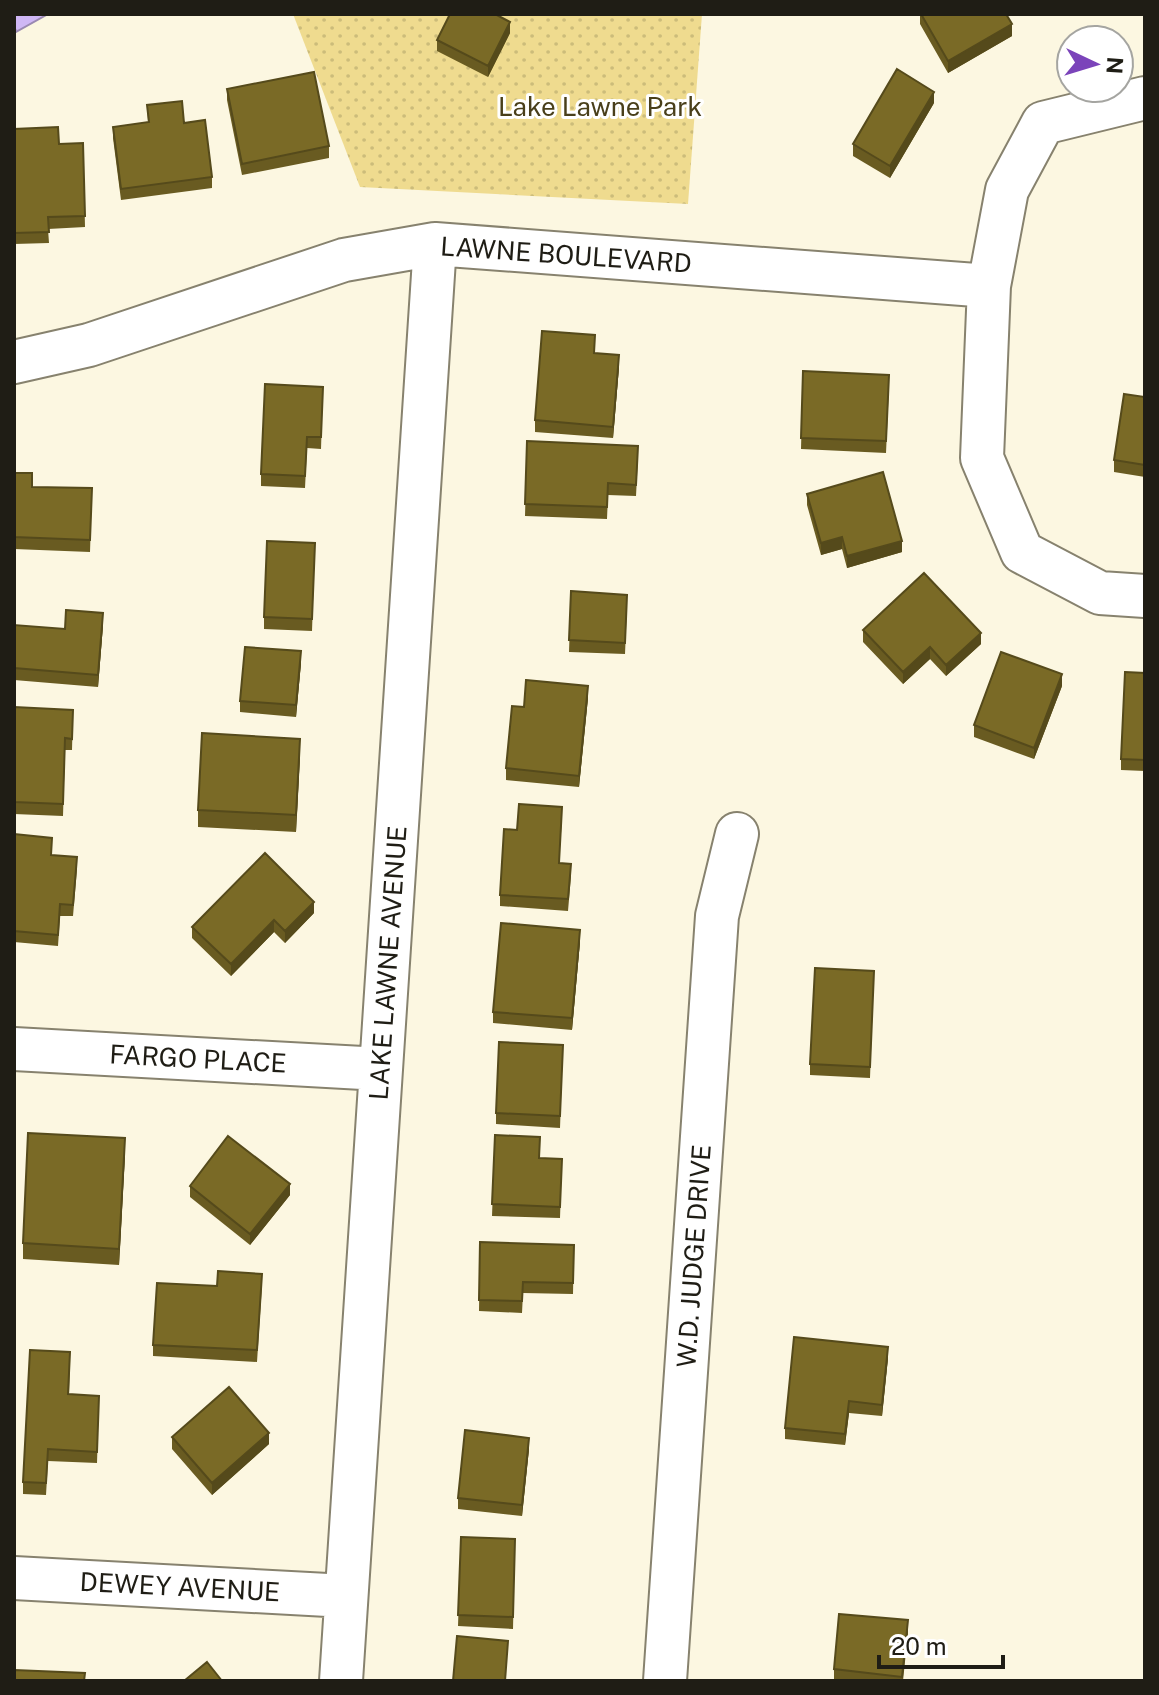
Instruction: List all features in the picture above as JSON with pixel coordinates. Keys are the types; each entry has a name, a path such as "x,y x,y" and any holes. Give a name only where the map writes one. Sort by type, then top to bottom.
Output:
{"street":[{"path":"1145,98 1043,123 1007,190 989,286 982,458 1022,552 1100,593 1145,596"},
{"name":"LAWNE BOULEVARD","path":"14,362 89,345 344,260 435,244 989,286"},
{"name":"LAKE LAWNE AVENUE","path":"341,1681 435,244"},
{"name":"W.D. JUDGE DRIVE","path":"665,1681 717,916 737,834"},
{"name":"FARGO PLACE","path":"14,1049 381,1069"},
{"name":"DEWEY AVENUE","path":"14,1578 346,1596"}],"green space":[{"name":"Lake Lawne Park","path":"293,14 702,14 688,204 360,187"}],"water":[{"path":"14,14 48,14 14,33"}],"building":[{"path":"450,14 495,14 510,22 488,66 437,40"},
{"path":"921,14 1006,14 1012,24 948,61"},
{"path":"897,69 934,92 890,166 853,144"},
{"path":"314,72 329,146 242,164 227,89"},
{"path":"182,101 184,123 205,120 212,177 121,189 113,127 149,122 147,105"},
{"path":"58,127 59,144 83,143 85,216 48,217 49,232 14,233 14,129"},
{"path":"542,331 595,335 594,353 619,355 613,427 535,420"},
{"path":"803,371 889,375 886,441 801,438"},
{"path":"265,384 323,387 321,437 307,437 305,476 261,474"},
{"path":"1124,394 1145,397 1145,465 1114,460"},
{"path":"527,441 638,446 636,485 608,483 607,507 525,504"},
{"path":"883,472 902,541 847,556 842,537 821,543 807,494"},
{"path":"14,473 32,473 32,487 92,488 90,540 14,537"},
{"path":"267,541 315,543 312,619 264,617"},
{"path":"924,573 981,633 946,665 930,647 903,672 863,630"},
{"path":"571,591 627,595 625,643 569,640"},
{"path":"66,610 103,613 98,675 14,668 14,625 65,629"},
{"path":"245,647 301,651 296,705 240,701"},
{"path":"1001,652 1062,674 1034,748 974,725"},
{"path":"1125,672 1145,673 1145,760 1121,759"},
{"path":"526,680 588,686 579,776 506,768 512,706 524,707"},
{"path":"14,707 73,710 72,739 65,738 63,804 14,802"},
{"path":"202,733 300,739 296,815 198,810"},
{"path":"519,804 562,807 559,863 571,864 568,899 500,895 504,829 517,830"},
{"path":"14,834 52,838 51,855 77,857 73,905 60,904 58,935 14,931"},
{"path":"265,853 314,902 285,931 274,920 231,964 192,927"},
{"path":"501,923 580,930 572,1018 493,1012"},
{"path":"815,968 874,971 870,1067 810,1064"},
{"path":"499,1042 563,1045 560,1116 496,1113"},
{"path":"28,1133 125,1138 119,1249 23,1243"},
{"path":"495,1135 540,1137 539,1158 562,1159 560,1207 492,1204"},
{"path":"228,1136 290,1184 250,1234 190,1186"},
{"path":"480,1242 574,1245 573,1283 523,1282 522,1301 479,1300"},
{"path":"218,1271 262,1274 257,1350 153,1345 157,1283 217,1286"},
{"path":"794,1337 888,1347 882,1405 849,1401 845,1434 785,1428"},
{"path":"30,1350 70,1352 68,1394 99,1396 97,1452 48,1449 46,1483 23,1482"},
{"path":"229,1387 269,1433 212,1483 172,1437"},
{"path":"465,1430 529,1438 522,1505 458,1498"},
{"path":"461,1537 515,1539 513,1617 458,1615"},
{"path":"839,1614 908,1620 902,1677 834,1669"},
{"path":"457,1636 508,1641 505,1681 453,1681"},
{"path":"207,1662 222,1681 184,1681"},
{"path":"14,1670 85,1673 84,1681 14,1681"}]}
